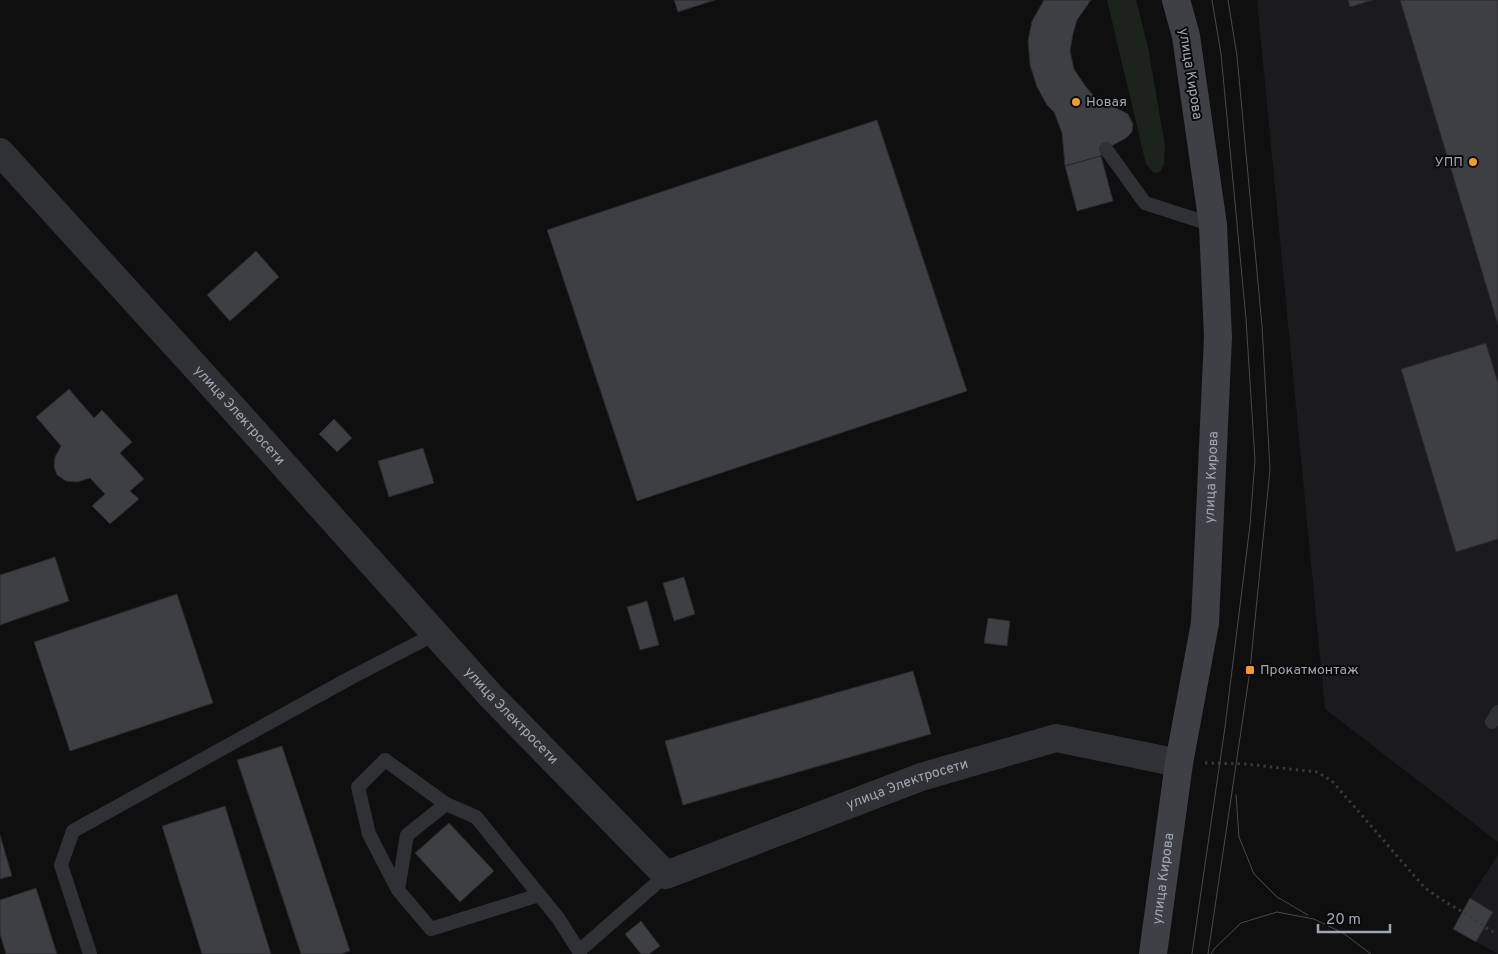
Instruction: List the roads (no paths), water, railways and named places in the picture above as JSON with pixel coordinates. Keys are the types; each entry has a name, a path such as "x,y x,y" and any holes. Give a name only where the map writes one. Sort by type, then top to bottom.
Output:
{"main road":[{"name":"улица Кирова","path":"1153,954 1179,763 1205,623 1218,337 1213,225 1186,36 1176,0"}],"street":[{"name":"улица Электросети","path":"0,152 490,695 666,875 921,777 1056,738 1179,763"}],"lane":[{"path":"1106,149 1145,203 1213,225"},
{"path":"90,954 61,865 73,831 334,686 435,634"},
{"path":"538,895 431,929 398,890 369,834 358,787 385,760 446,804 476,817 558,918 580,953 666,875"},
{"path":"398,890 407,835 446,804"}],"tram line":[{"path":"1192,954 1225,727 1250,525 1255,460 1246,319 1221,54 1212,0"},
{"path":"1208,954 1250,670 1270,469 1262,326 1237,56 1228,0"},
{"path":"1236,795 1239,837 1254,874 1277,897 1308,915"},
{"path":"1211,954 1241,923 1277,912 1314,919 1343,933 1371,954"}],"place":[{"name":"Новая","path":"1076,102"},
{"name":"УПП","path":"1473,162"},
{"name":"Прокатмонтаж","path":"1250,670"}]}
